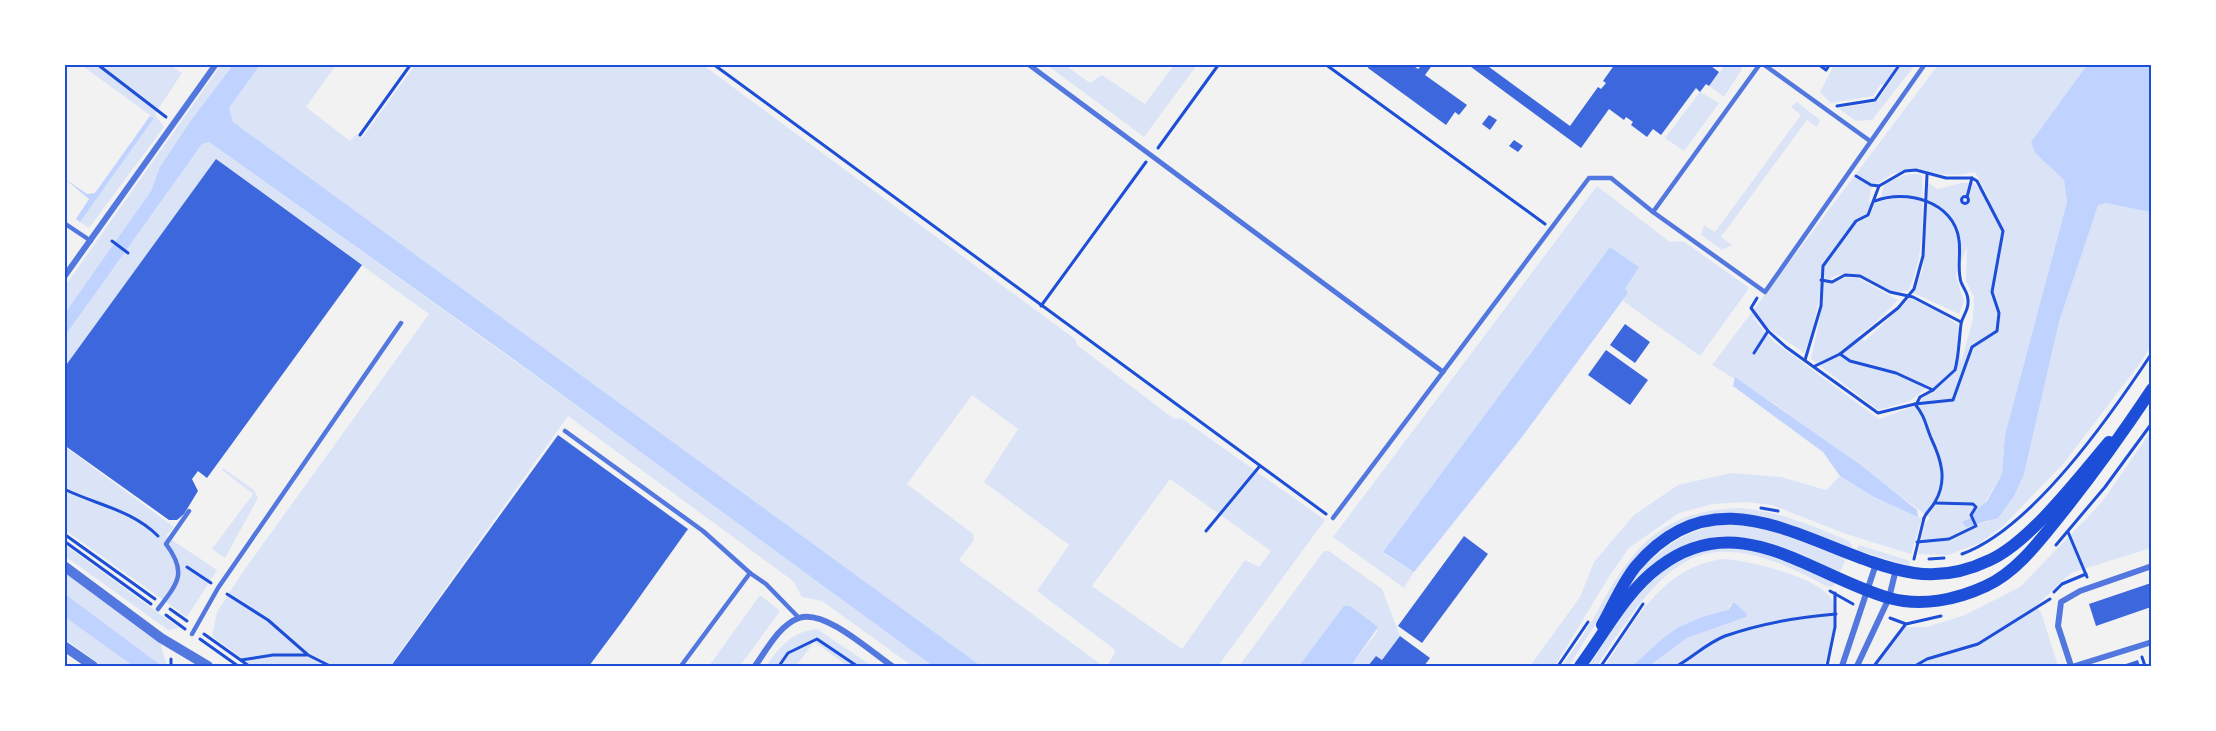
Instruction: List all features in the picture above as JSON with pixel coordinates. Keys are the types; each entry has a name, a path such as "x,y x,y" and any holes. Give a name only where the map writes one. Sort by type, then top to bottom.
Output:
{"main road":[{"path":"1580,666 1636,566 1657,547 1692,526 1725,519 1758,521 1790,529 1876,563 1917,574 1959,572 1992,560 2004,552 2070,488 2151,388"},
{"path":"1580,666 1641,583 1658,567 1694,547 1725,542 1752,544 1889,598 1936,602 1988,585 2027,556 2112,450 2151,388"}],"street":[{"path":"64,277 216,64"},
{"path":"1029,64 1443,372"},
{"path":"1842,666 1876,563"},
{"path":"64,566 196,663 208,666"},
{"path":"2151,566 2092,587 2061,602 2058,627 2073,666 2151,642"},
{"path":"1857,666 1889,598 1896,569"},
{"path":"755,666 786,627 799,618 816,617 832,624 892,666"},
{"path":"64,646 93,666"}],"lane":[{"path":"1653,212 1761,64 1870,141"},
{"path":"1333,518 1589,178 1611,178 1653,212 1765,291 1925,64"},
{"path":"64,223 91,241"},
{"path":"192,634 218,588 401,323"},
{"path":"565,431 703,531 750,573 766,584 799,618"},
{"path":"158,609 166,599 180,569 178,560 166,544 189,511"},
{"path":"681,666 750,573"}],"path":[{"path":"97,64 174,124"},
{"path":"360,135 411,64"},
{"path":"713,64 1259,467 1333,518"},
{"path":"1041,306 1219,64"},
{"path":"1325,64 1551,228"},
{"path":"1818,64 1826,70 1830,64"},
{"path":"1823,107 1875,100 1900,64"},
{"path":"1765,291 1754,300 1751,309 1768,331 1878,413 1916,404 1953,400 1972,347 1996,331 1999,313 1992,292 2003,231 1977,181 1972,178 1946,178 1927,175 1916,170 1905,171 1879,186 1871,185 1850,171"},
{"path":"1815,366 1840,354 1898,308 1914,289 1920,271 1927,175"},
{"path":"1967,197 1972,178"},
{"path":"1806,360 1821,306 1823,266 1856,221 1868,215 1879,186"},
{"path":"1875,201 1898,196 1912,196 1938,206 1955,227 1959,240 1961,282 1968,293 1968,306 1961,322 1955,370 1916,404"},
{"path":"112,241 128,253"},
{"path":"1821,280 1832,282 1845,275 1860,276 1890,292 1907,296 1961,322"},
{"path":"1754,353 1768,331"},
{"path":"1927,559 1963,554 1984,545 2003,531 2070,464 2151,353"},
{"path":"1840,354 1850,360 1896,373 1933,390"},
{"path":"1914,559 1924,518 1935,503 1943,474 1926,418 1916,404"},
{"path":"2092,587 2068,532 2151,423"},
{"path":"1206,531 1259,467"},
{"path":"64,489 129,515 147,526 166,544"},
{"path":"1917,542 1949,539 1976,526 1971,516 1976,507 1973,504 1935,503"},
{"path":"178,560 268,620 308,655 330,666"},
{"path":"1828,590 1863,608"},
{"path":"1915,666 1927,658 1978,644 2050,599"},
{"path":"1601,666 1645,601"},
{"path":"1827,666 1836,602"},
{"path":"1677,666 1725,636 1806,617 1836,614"},
{"path":"1881,615 1906,624"},
{"path":"1874,666 1906,624 1912,622"},
{"path":"779,666 788,653 816,639 857,666"},
{"path":"240,660 273,655 308,655"}],"shaded area":[{"path":"81,65 170,65 182,73 155,114 164,127 89,228 80,222 154,118"},
{"path":"221,65 233,65 189,123 160,167 151,191 65,313 65,286"},
{"path":"260,65 336,65 306,107 350,141 356,134 362,138 415,65 703,65 1075,339 1077,345 1174,419 1181,418 1325,520 1218,666 1107,666 1115,653 1114,649 1037,591 1069,545 984,482 1018,429 972,395 907,484 973,534 974,540 959,560 1103,666 981,666 233,122 229,108","holes":["1170,479 1271,551 1259,567 1245,560 1182,649 1092,586"]},
{"path":"1047,65 1065,65 1090,83 1102,75 1145,104 1174,65 1197,65 1144,137"},
{"path":"1725,65 1741,65 1742,69 1724,97 1709,86"},
{"path":"1834,65 1915,65 1872,120 1856,121 1838,108 1876,102 1887,87 1881,84 1873,96 1831,103 1820,92"},
{"path":"1938,65 2087,65 2031,142 2035,153 2064,180 2067,202 2005,435 2002,474 1982,507 1978,523 1988,522 2024,474 2059,322 2099,203 2151,212 2151,346 2064,463 2002,527 1980,543 1948,555 1918,554 1925,523 1930,518 1772,402 1712,365","holes":["1919,168 1933,173 1975,172 1991,202 1974,183 1961,183 1938,189 1928,183 1923,269 1913,293 1959,314 1964,302 1956,276 1967,246 1966,281 1974,297 1973,318 1961,363 1958,325 1941,313 1910,298 1865,341 1858,335 1874,324 1898,300 1858,278 1847,277 1831,283 1831,277 1844,274 1855,275 1865,277 1890,290 1908,291 1914,278 1920,249 1922,175 1907,175 1884,185 1879,203 1869,203 1871,188 1892,174","1821,290 1820,315 1811,359 1878,410 1910,401 1928,387 1931,392 1922,398 1920,404 1879,419 1773,341 1752,317 1804,353 1811,336"]},
{"path":"1700,92 1719,103 1684,151 1665,138"},
{"path":"1797,102 1820,120 1817,127 1807,120 1721,237 1732,245 1722,250 1701,235 1704,225 1715,232 1801,115 1791,107"},
{"path":"209,142 934,666 912,666 822,601 802,597 793,581 568,416 390,666 252,666 212,636 217,612 242,573 429,314 216,160 65,368 65,336 202,144"},
{"path":"1597,186 1670,242 1683,241 1748,287 1748,290 1700,356 1623,301 1628,293 1624,289 1639,267 1610,247 1383,553 1414,572 1404,588 1333,537"},
{"path":"2151,431 2151,548 2071,573 2035,607 2041,612 2058,666 1876,666 1905,627 1927,627 1965,615 2020,587 2102,502"},
{"path":"64,446 174,527 166,536 217,570 187,617 65,530"},
{"path":"223,468 254,490 258,498 225,558 212,549 253,494 222,470"},
{"path":"1731,473 1781,477 1826,490 1840,476 1874,497 1922,518 1911,554 1846,534 1772,505 1746,502 1713,504 1679,513 1629,548 1555,666 1530,666 1580,597 1594,562 1634,515 1678,485"},
{"path":"1739,508 1768,512 1795,520 1849,541 1852,546 1851,548 1779,521 1733,514 1659,537 1639,555 1569,666 1562,666 1625,566 1653,535 1689,516"},
{"path":"1727,524 1763,525 1847,556 1840,572 1753,540 1729,536 1705,539 1681,547 1656,564 1628,590 1641,569 1656,555 1684,536 1704,528"},
{"path":"65,545 179,628 168,630 65,556"},
{"path":"1859,545 1910,561 1909,566 1856,550"},
{"path":"1716,547 1748,548 1837,581 1832,587 1828,587 1784,566 1748,554 1717,552 1691,559 1668,574 1645,598 1597,666 1589,666 1627,608 1651,579 1676,560"},
{"path":"1324,551 1329,551 1382,589 1400,636 1382,660 1376,656 1368,666 1351,666 1378,631 1345,606 1299,666 1239,666"},
{"path":"1722,559 1765,566 1800,578 1827,593 1833,602 1835,617 1824,666 1649,666 1687,638 1746,617 1730,604 1728,610 1662,639 1632,666 1605,666 1639,614 1667,585 1683,573 1701,564"},
{"path":"64,570 163,641 161,646 167,666 162,666 65,594"},
{"path":"760,595 780,611 740,666 709,666"},
{"path":"65,617 133,666 102,666 65,639"},
{"path":"817,629 872,666 848,666 814,642 796,666 766,666 787,641 800,633"}],"water":[{"path":"233,65 260,65 229,108 233,122 981,666 933,666 509,356 209,142 202,144 65,336 65,313 151,191 160,167 189,123"},
{"path":"2087,65 2151,65 2151,212 2105,203 2098,205 2059,322 2024,474 2014,496 1998,518 1966,527 1962,522 1973,517 1972,514 1987,501 2002,474 2005,435 2067,202 2064,180 2035,153 2031,142"},
{"path":"150,116 154,118 80,222 76,219 89,199 65,179 87,194 95,193"},
{"path":"1610,247 1639,267 1625,289 1628,293 1522,437 1414,572 1383,552"},
{"path":"1735,377 1862,466 1917,510 1918,517 1874,497 1840,476 1823,452 1733,386"},
{"path":"65,594 162,666 133,666 65,617"},
{"path":"1734,602 1747,614 1746,617 1687,638 1649,666 1632,666 1679,627 1702,617 1728,610"},
{"path":"1344,606 1350,606 1378,627 1351,666 1299,666"}],"building":[{"path":"1370,64 1411,64 1418,69 1423,64 1433,64 1425,75 1467,105 1459,115 1455,112 1446,125 1368,68"},
{"path":"1467,64 1485,64 1570,126 1598,87 1601,89 1606,83 1603,81 1615,64 1713,64 1711,66 1719,72 1709,86 1706,84 1700,92 1696,88 1661,135 1653,129 1647,137 1631,125 1633,122 1626,117 1624,120 1609,109 1581,148"},
{"path":"1489,115 1497,120 1490,130 1482,124"},
{"path":"1514,140 1523,146 1518,152 1509,146"},
{"path":"216,159 362,265 207,478 198,471 192,479 198,491 184,514 177,520 169,520 64,445 64,418 67,414 64,412 64,368"},
{"path":"1625,324 1650,342 1635,363 1610,345"},
{"path":"1606,350 1648,380 1630,405 1588,375"},
{"path":"558,435 688,529 621,623 589,666 391,666"},
{"path":"1464,536 1488,554 1422,643 1398,626"},
{"path":"2151,583 2151,607 2096,626 2089,604"},
{"path":"1400,636 1430,658 1424,666 1368,666 1376,656 1382,660"},
{"path":"2138,660 2140,666 2120,666"}]}
